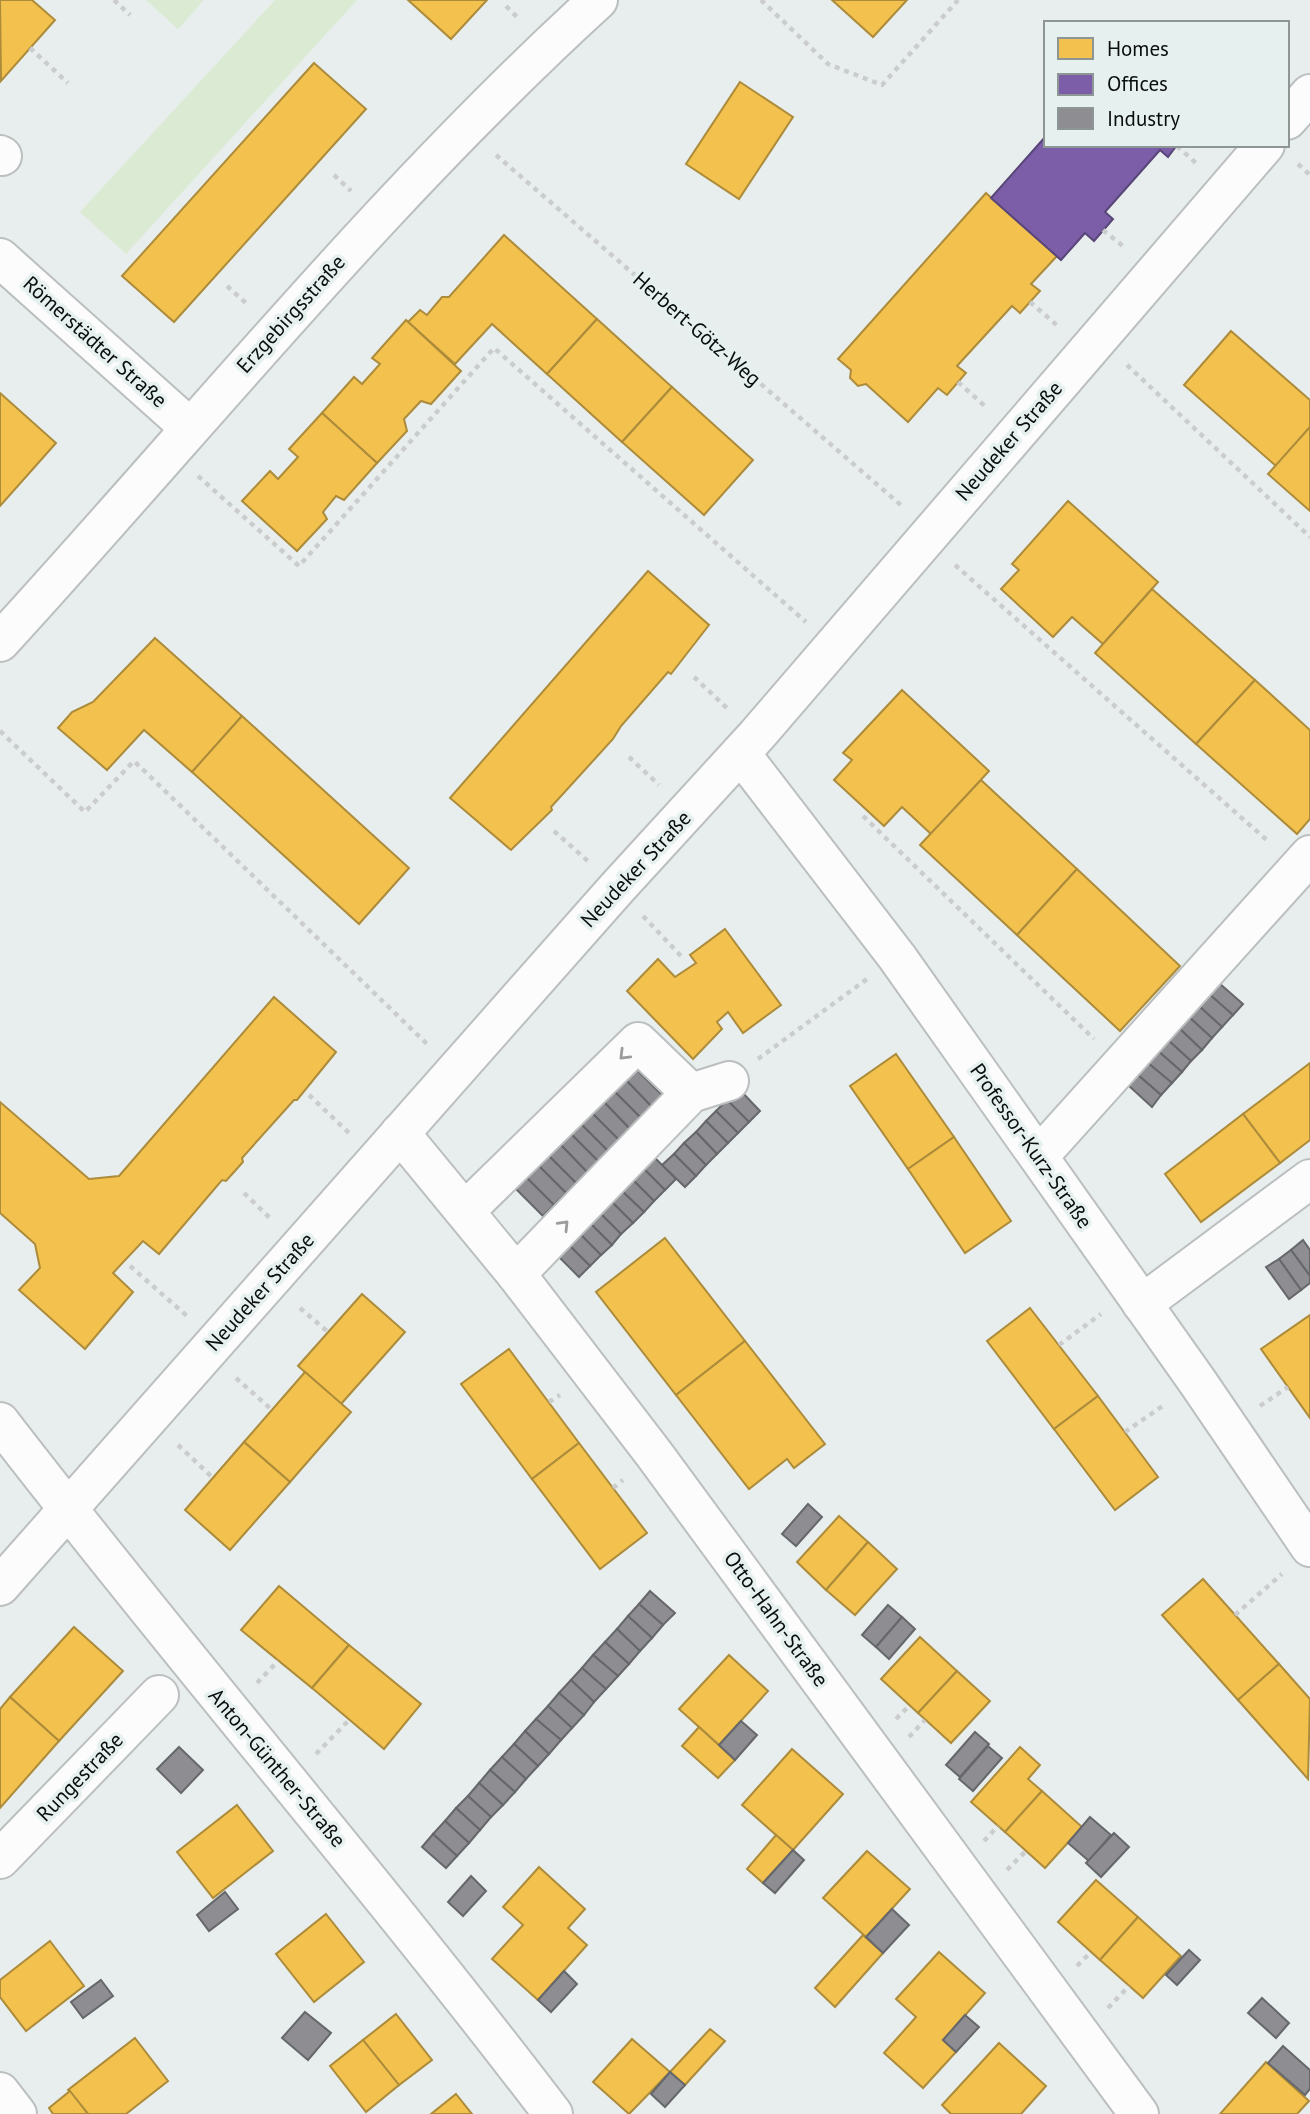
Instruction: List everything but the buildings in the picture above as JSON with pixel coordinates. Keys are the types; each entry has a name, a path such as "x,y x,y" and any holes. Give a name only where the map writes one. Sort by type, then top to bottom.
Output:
{"street":[{"name":"Erzgebirgsstraße","path":"0,642 179,438 463,127 597,0"},
{"path":"1289,118 1310,94"},
{"name":"Neudeker Straße","path":"0,1586 617,888 741,754 1263,147"},
{"name":"Römerstädter Straße","path":"0,258 179,438"},
{"name":"Professor-Kurz-Straße","path":"741,754 897,957 1197,1381 1301,1557"},
{"path":"1039,1156 1304,862"},
{"path":"465,1211 638,1042 691,1093"},
{"path":"516,1275 691,1093 729,1081"},
{"name":"Otto-Hahn-Straße","path":"389,1146 465,1211 516,1275 702,1518 1139,2114"},
{"path":"1137,1297 1310,1178"},
{"name":"Anton-Günther-Straße","path":"0,1422 553,2114"},
{"name":"Rungestraße","path":"0,1860 159,1695"},
{"path":"0,2092 17,2114"}],"path":[{"path":"114,0 130,15"},
{"path":"761,0 828,64 882,85 958,0"},
{"path":"30,48 68,83"},
{"name":"Herbert-Götz-Weg","path":"463,127 1304,862"},
{"path":"1099,338 1310,537"},
{"path":"179,438 299,566 494,348 833,645"},
{"path":"0,731 85,812 134,761 457,1072"},
{"path":"863,816 1121,1065"},
{"path":"617,888 681,956"},
{"path":"729,1081 897,957"},
{"path":"309,1095 389,1146"},
{"path":"130,1266 272,1410"},
{"path":"1059,1345 1137,1297"},
{"path":"1125,1432 1197,1381"},
{"path":"148,1418 213,1478"},
{"path":"1235,1615 1301,1557"},
{"path":"289,1782 349,1720"}],"green space":[{"path":"146,0 204,0 178,29"},
{"path":"275,0 357,0 126,254 80,212"}]}
